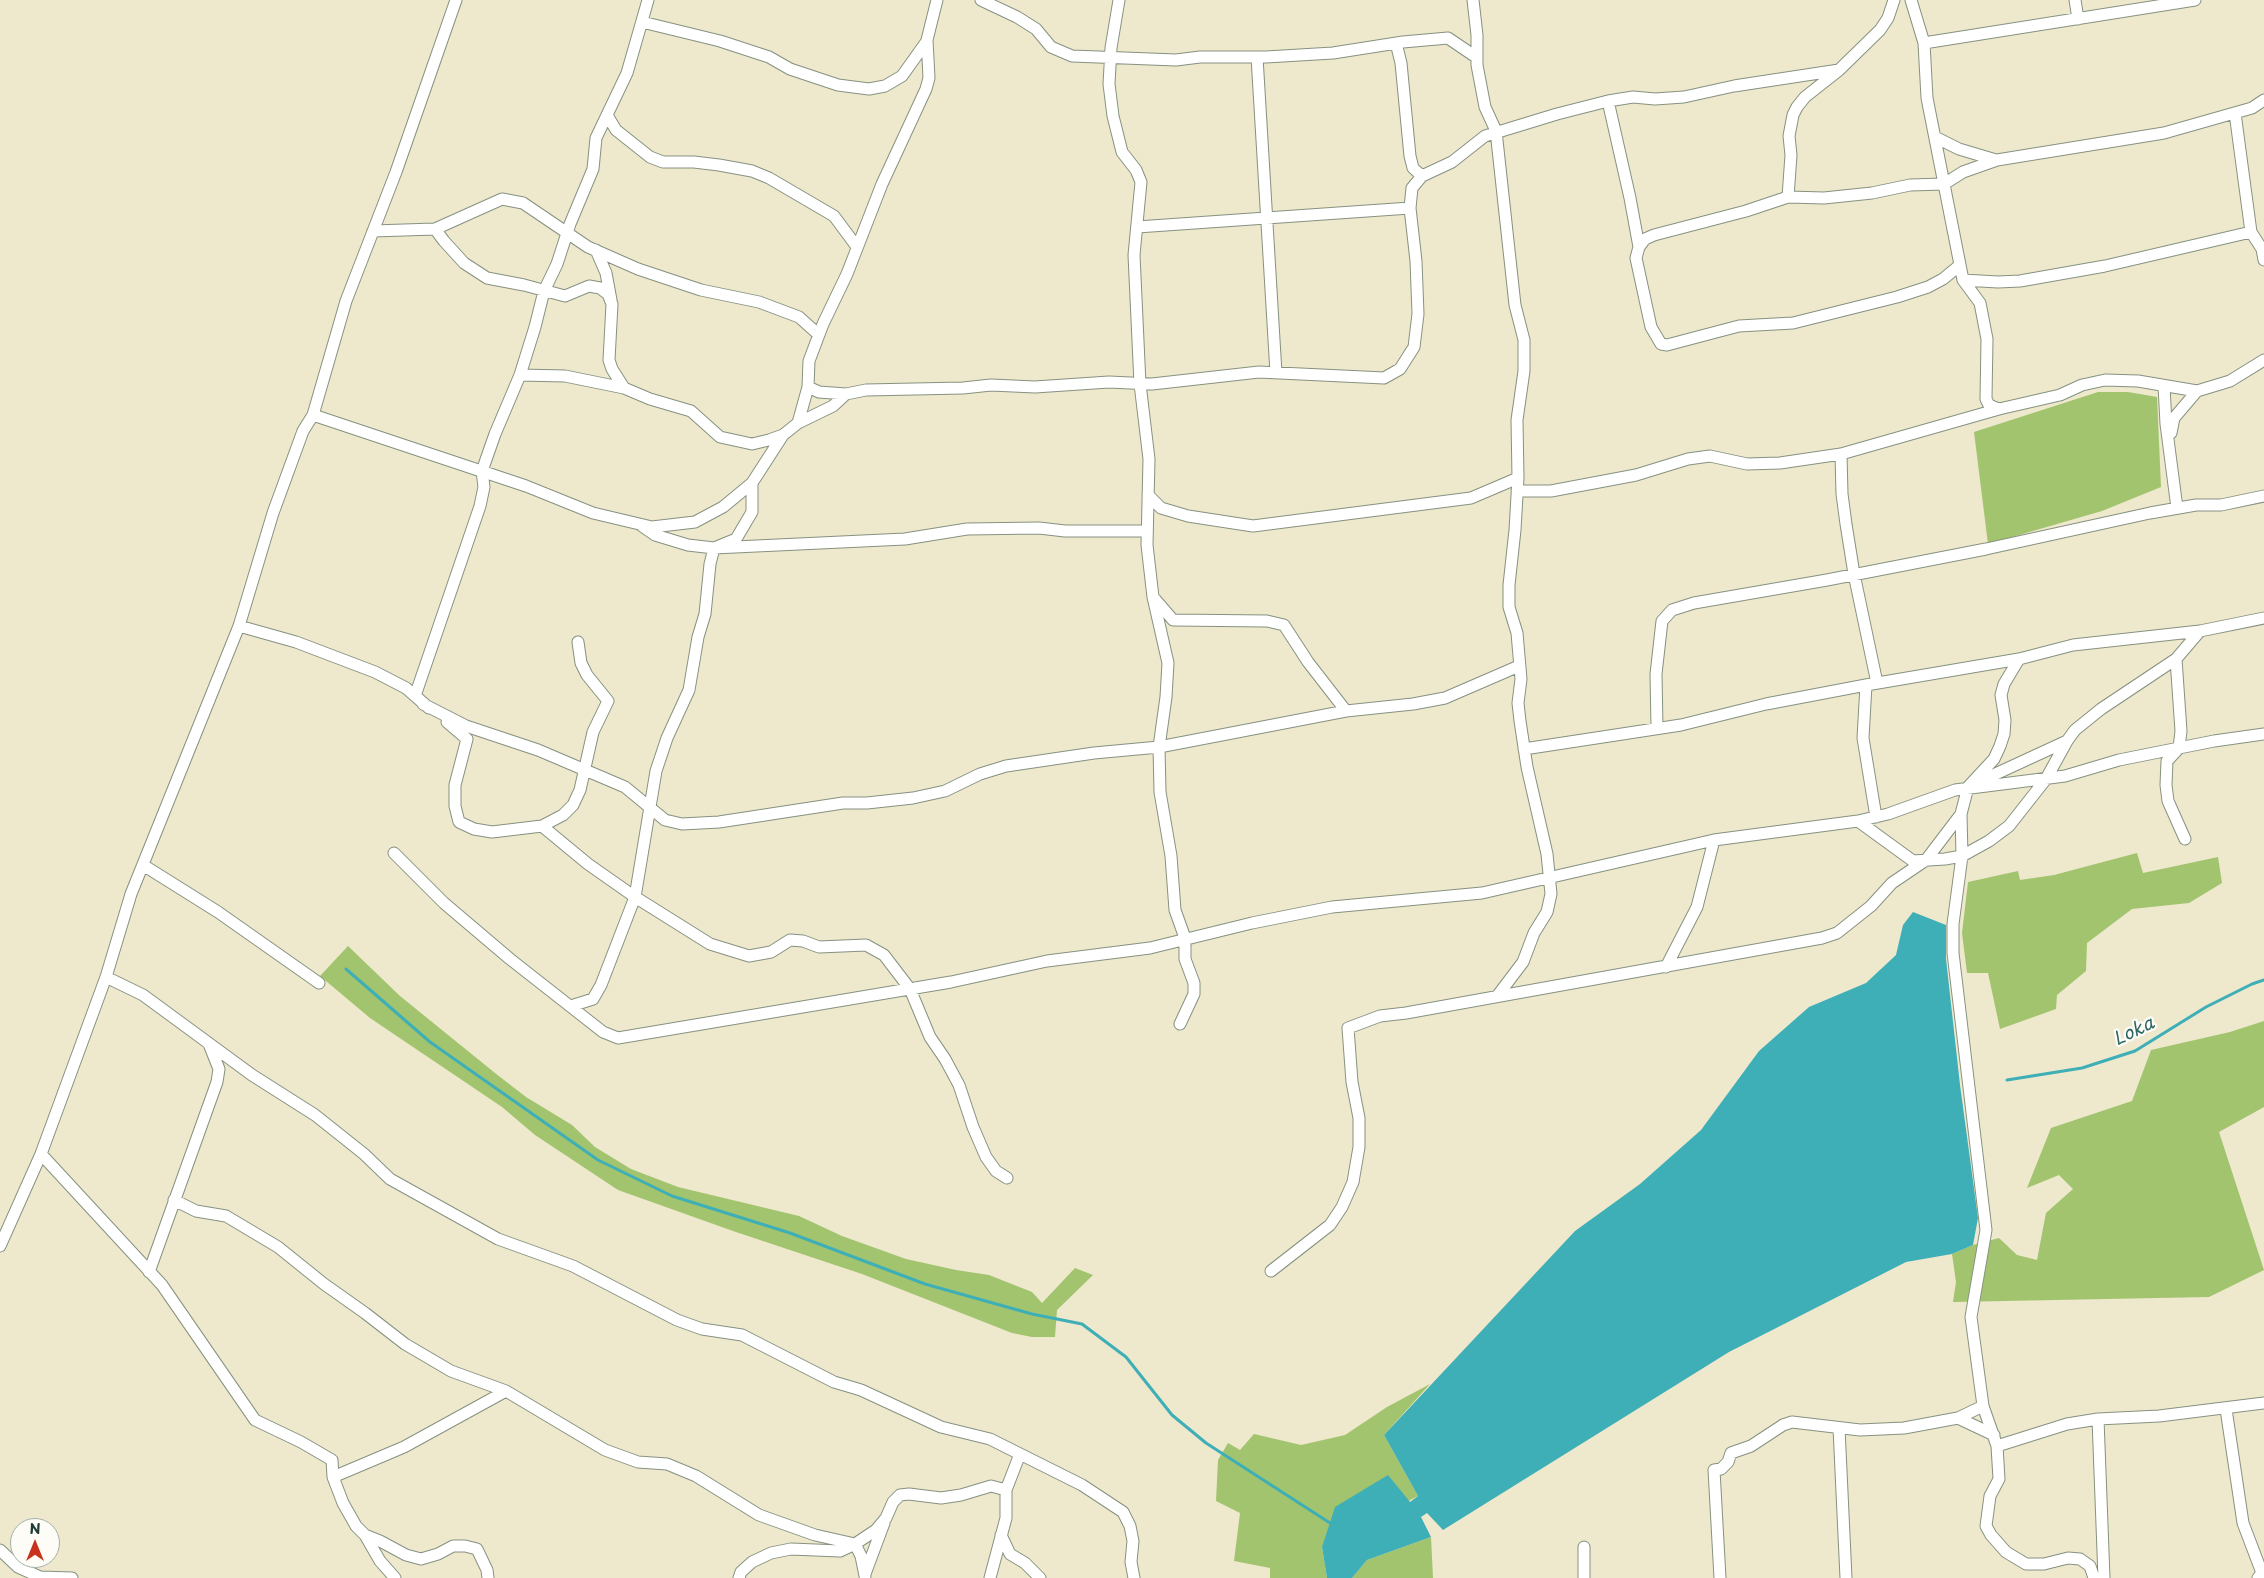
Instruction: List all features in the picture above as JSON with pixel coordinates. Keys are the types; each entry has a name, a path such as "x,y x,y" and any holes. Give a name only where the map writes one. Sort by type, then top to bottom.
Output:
{"street":[{"path":"0,1246 41,1154 106,977 131,894 239,626 273,513 303,431 313,415 346,301 396,172 456,0"},
{"path":"419,700 423,666 480,506 484,487 482,471 495,434 520,375 536,327 544,291 557,264 567,232 593,169 596,138 626,73 648,0"},
{"path":"798,423 808,387 809,361 819,335 848,274 890,166 926,89 929,78 928,40 936,0"},
{"path":"981,0 1030,25 1036,29 1051,47 1072,56 1176,60 1200,57 1257,57 1333,53 1396,43 1448,38 1476,57"},
{"path":"1119,0 1109,58 1109,84 1122,152 1136,170 1141,182 1134,255 1140,384 1149,459 1147,531 1153,597 1168,663 1166,698 1159,747 1160,792 1171,856 1175,910 1185,938 1185,959 1194,983 1194,994 1180,1024"},
{"path":"1473,0 1477,35 1476,57 1485,107 1496,131 1516,305 1524,340 1524,371 1516,420 1518,478 1509,585 1509,607 1516,632 1521,679 1518,703 1524,749 1547,854 1551,894 1547,912 1534,933 1523,962 1498,995"},
{"path":"1788,197 1791,155 1789,136 1797,107 1805,97 1839,70 1880,30 1888,18 1894,0"},
{"path":"1912,0 1924,43 1927,98 1963,280 1980,303 1987,339 1986,399 1989,405 1999,409"},
{"path":"2075,0 2078,19"},
{"path":"1924,43 2195,0"},
{"path":"642,22 720,41 769,56 790,69 838,85 869,89 886,86 902,76 928,40"},
{"path":"1396,43 1400,63 1410,156 1413,168 1422,176"},
{"path":"1257,57 1276,373"},
{"path":"808,387 819,392 846,394 866,390 963,388 991,384 1035,387 1110,382 1152,384 1259,372 1384,378 1400,369 1414,347 1418,314 1416,261 1410,208 1412,188 1422,176 1452,162 1485,136 1496,131 1608,101 1633,97 1655,99 1684,97 1734,86 1839,70"},
{"path":"1960,265 1935,283 1898,297 1792,323 1740,326 1667,345 1661,344 1657,339 1647,316 1636,258 1639,247 1645,239 1654,235 1746,211 1788,197 1824,198 1878,192 1910,185 1944,184 1968,169 1996,160 2164,133 2252,108 2264,100"},
{"path":"1608,101 1639,247"},
{"path":"2235,113 2251,232 2262,249 2264,260"},
{"path":"607,115 616,130 650,157 663,162 694,162 719,165 752,171 770,178 834,216 857,247"},
{"path":"1935,137 1959,149 1996,160"},
{"path":"373,231 435,229 502,199 523,203 596,250 647,272 701,290 760,302 799,317 819,335"},
{"path":"1138,227 1410,208"},
{"path":"435,229 464,263 486,278 524,285 565,296 575,294 582,288 600,288 608,294 611,301"},
{"path":"1963,280 2020,281 2104,266 2251,232"},
{"path":"596,250 606,273 611,301 610,360 612,370 624,388"},
{"path":"1517,491 1551,491 1636,475 1688,459 1710,456 1747,464 1780,463 1841,454 1999,409 2060,395 2082,385 2105,380 2138,381 2197,391 2230,381 2264,360"},
{"path":"520,375 565,376 624,388 650,399 691,411 720,437 752,444 783,435"},
{"path":"2164,386 2177,508"},
{"path":"2169,442 2174,418 2197,391"},
{"path":"313,415 482,471 592,513 652,527 695,522 723,507 752,483 783,435 798,423 833,406 846,394"},
{"path":"1841,454 1842,494 1872,684 1862,738 1876,817"},
{"path":"1148,495 1161,508 1253,526 1471,498 1518,478"},
{"path":"714,548 736,540 752,512 752,483"},
{"path":"1657,728 1656,674 1662,621 1672,610 1694,603 1995,547 2177,508 2196,505 2221,505 2264,496"},
{"path":"636,522 655,536 688,545 714,548 905,539 967,529 1039,528 1065,531 1147,531"},
{"path":"571,1006 593,999 601,985 635,897 656,771 667,738 689,690 698,637 705,614 710,564 714,548"},
{"path":"1153,597 1173,620 1267,621 1284,625 1308,662 1346,711"},
{"path":"1524,749 1681,725 1766,704 2020,659 2073,645 2200,631 2264,618"},
{"path":"239,626 296,642 375,672 406,688 467,739 455,785 455,806 459,822 474,829 492,832 542,826 563,816 573,805 580,790 593,732 608,701 587,676 578,642"},
{"path":"1858,821 1903,856 1913,861 1962,856 1989,841 2009,826 2046,779 2067,741 2076,730 2101,709 2176,659 2200,631"},
{"path":"2020,659 2004,684 2001,694 2005,720 2004,734 2000,746 1994,759 1968,787 1961,814 1962,856 1954,924 1953,953 1986,1230 1971,1317 1983,1406 1997,1446 1999,1479 1990,1496 1986,1526 1991,1535 2006,1552 2026,1564 2044,1564 2068,1558 2080,1559 2090,1566 2094,1578"},
{"path":"2176,659 2181,731 2178,748 2167,761 2166,785 2168,801 2185,838"},
{"path":"419,700 466,726 538,750 625,787 665,820 682,824 728,820 844,803 867,803 913,798 945,791 980,774 1006,766 1094,753 1159,747 1346,711 1413,704 1445,698 1519,666"},
{"path":"1968,787 2065,776 2119,760 2264,734"},
{"path":"394,853 444,903 510,959 603,1032 618,1038 910,989 1047,961 1150,948 1185,938 1204,936 1252,923 1332,907 1482,893 1714,840 1858,821 1968,787 2067,741"},
{"path":"1271,1271 1330,1225 1342,1207 1353,1182 1359,1148 1359,1118 1352,1082 1348,1028 1380,1016 1430,1009 1498,995 1806,942 1837,933 1871,906 1892,883 1926,860 1961,814"},
{"path":"542,826 588,864 635,897 710,944 749,956 770,952 790,940 802,941 820,947 866,945 884,955 910,989 930,1037 959,1085 973,1127 986,1157 996,1171 1007,1178"},
{"path":"1666,967 1697,907 1714,840"},
{"path":"143,865 218,912 319,983"},
{"path":"106,977 143,995 252,1075 316,1115 364,1154 390,1179 498,1239 574,1266 677,1320 702,1329 742,1335 834,1382 861,1390 941,1427 990,1439 1082,1485 1123,1512 1130,1526 1131,1562 1134,1578"},
{"path":"149,1272 217,1082 219,1069 208,1043"},
{"path":"41,1154 162,1285 255,1420 301,1442 332,1460 332,1477 347,1511 356,1526 365,1535 380,1561 395,1578"},
{"path":"174,1200 196,1211 226,1216 278,1247 405,1344 451,1371 506,1391 605,1450 638,1462 667,1464 696,1476 760,1515 815,1535 855,1544"},
{"path":"332,1477 404,1447 506,1391"},
{"path":"1997,1446 2067,1424 2098,1419 2159,1416 2264,1403"},
{"path":"1720,1578 1714,1470 1721,1469 1728,1462 1731,1453 1751,1446 1782,1425 1792,1422 1860,1430 1904,1428 1958,1418 1983,1406"},
{"path":"2226,1409 2243,1523 2262,1573 2258,1578"},
{"path":"1958,1418 1994,1435"},
{"path":"2098,1419 2104,1578"},
{"path":"1839,1428 1846,1578"},
{"path":"990,1578 1006,1518 1006,1490 1020,1454"},
{"path":"864,1577 892,1502 900,1495 910,1494 941,1498 961,1495 990,1486 1006,1490"},
{"path":"739,1578 741,1572 752,1562 771,1553 791,1549 840,1551 855,1544 876,1530 886,1518"},
{"path":"365,1535 406,1555 421,1559 438,1554 452,1546 465,1546 477,1549 487,1570 488,1578"},
{"path":"1002,1535 1010,1554 1025,1563 1040,1578"},
{"path":"855,1544 861,1556 864,1577"},
{"path":"1584,1547 1584,1578"},
{"path":"0,1550 18,1567 40,1577 72,1578"}],"green space":[{"path":"2098,392 2128,392 2157,397 2161,487 2102,511 1988,544 1974,432"},
{"path":"2137,853 2143,873 2218,857 2222,883 2189,903 2132,909 2087,943 2086,971 2057,995 2056,1009 2000,1029 1988,973 1967,973 1962,933 1968,882 2018,871 2020,880 2054,875"},
{"path":"348,946 400,996 495,1073 526,1097 572,1125 595,1147 631,1169 678,1187 799,1216 842,1236 906,1259 989,1275 1032,1292 1042,1303 1075,1268 1093,1275 1057,1310 1055,1337 1032,1337 1012,1333 862,1274 618,1190 535,1135 502,1107 370,1018 320,976"},
{"path":"2264,1021 2264,1107 2219,1132 2264,1270 2209,1297 1953,1302 1956,1282 1952,1254 1973,1245 1999,1238 2017,1255 2037,1260 2046,1213 2073,1189 2059,1175 2027,1188 2051,1128 2132,1101 2151,1050 2230,1032"},
{"path":"1430,1384 1384,1435 1418,1496 1322,1547 1327,1578 1270,1578 1270,1568 1234,1561 1240,1513 1216,1501 1218,1460 1228,1443 1240,1450 1254,1434 1301,1445 1345,1435 1387,1407"},
{"path":"1431,1537 1433,1578 1352,1578 1367,1560"}],"water":[{"path":"1913,912 1946,925 1946,959 1960,1085 1978,1218 1973,1245 1952,1254 1906,1262 1729,1352 1443,1530 1427,1513 1421,1517 1431,1537 1367,1560 1352,1578 1327,1578 1322,1547 1335,1507 1388,1475 1410,1502 1418,1496 1384,1435 1575,1231 1640,1184 1701,1130 1759,1051 1809,1007 1866,983 1896,955 1903,925"}],"waterway":[{"path":"346,969 430,1042 598,1160 672,1196 790,1233 925,1284 1032,1314 1082,1324 1126,1357 1172,1415 1206,1443 1330,1523"},
{"name":"Loka","path":"2007,1080 2082,1068 2135,1051 2206,1007 2264,980"}]}
